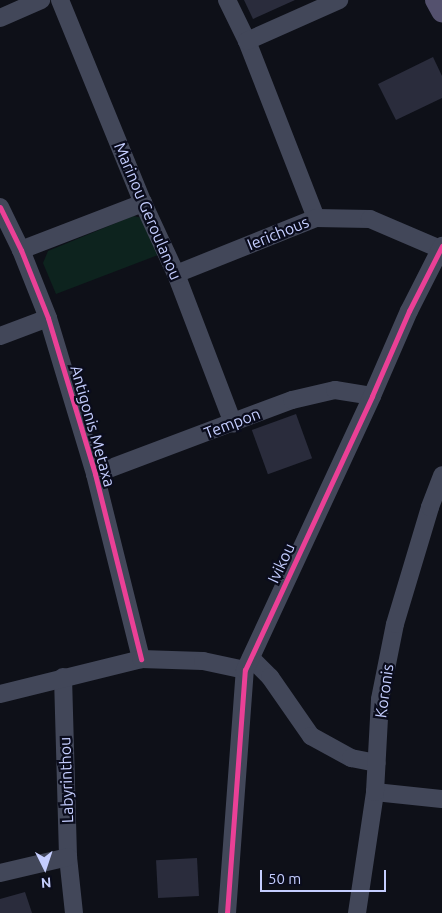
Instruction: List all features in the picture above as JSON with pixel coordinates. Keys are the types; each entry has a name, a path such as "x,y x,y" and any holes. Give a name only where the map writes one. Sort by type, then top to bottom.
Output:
{"main road":[{"path":"436,0 442,11"}],"street":[{"path":"0,18 41,0"},
{"name":"Marinou Geroulanou","path":"60,0 143,203 176,274 233,423"},
{"path":"227,0 247,41 316,218"},
{"path":"247,41 339,0"},
{"path":"21,250 143,203"},
{"name":"Antigonis Metaxa","path":"0,207 21,250 48,318 96,474 141,659"},
{"name":"Ierichous","path":"176,274 316,218 370,219 441,248"},
{"name":"Ivikou","path":"227,913 248,664 372,396 409,311 441,248"},
{"path":"0,336 48,318"},
{"name":"Tempon","path":"96,474 292,400 335,390 372,396"},
{"name":"Koronis","path":"357,913 375,792 380,700 395,624 436,510 442,475"},
{"path":"1,690 141,659 248,664 270,677 311,736 351,758 377,763"},
{"name":"Labyrinthou","path":"63,677 68,857 74,913"},
{"path":"375,792 442,799"},
{"path":"0,873 68,857"}],"green space":[{"path":"133,216 143,218 158,255 56,294 43,263 48,251"}],"building":[{"path":"244,0 295,0 253,19"},
{"path":"433,57 442,76 442,98 396,120 378,84"},
{"path":"296,414 312,458 268,474 252,430"},
{"path":"197,858 199,896 158,898 156,860"},
{"path":"25,892 32,913 0,913 0,899"}],"cycle path":[{"path":"0,207 21,250 48,318 95,474 141,659"},
{"path":"227,913 245,670 372,396 409,311 442,246"}]}
